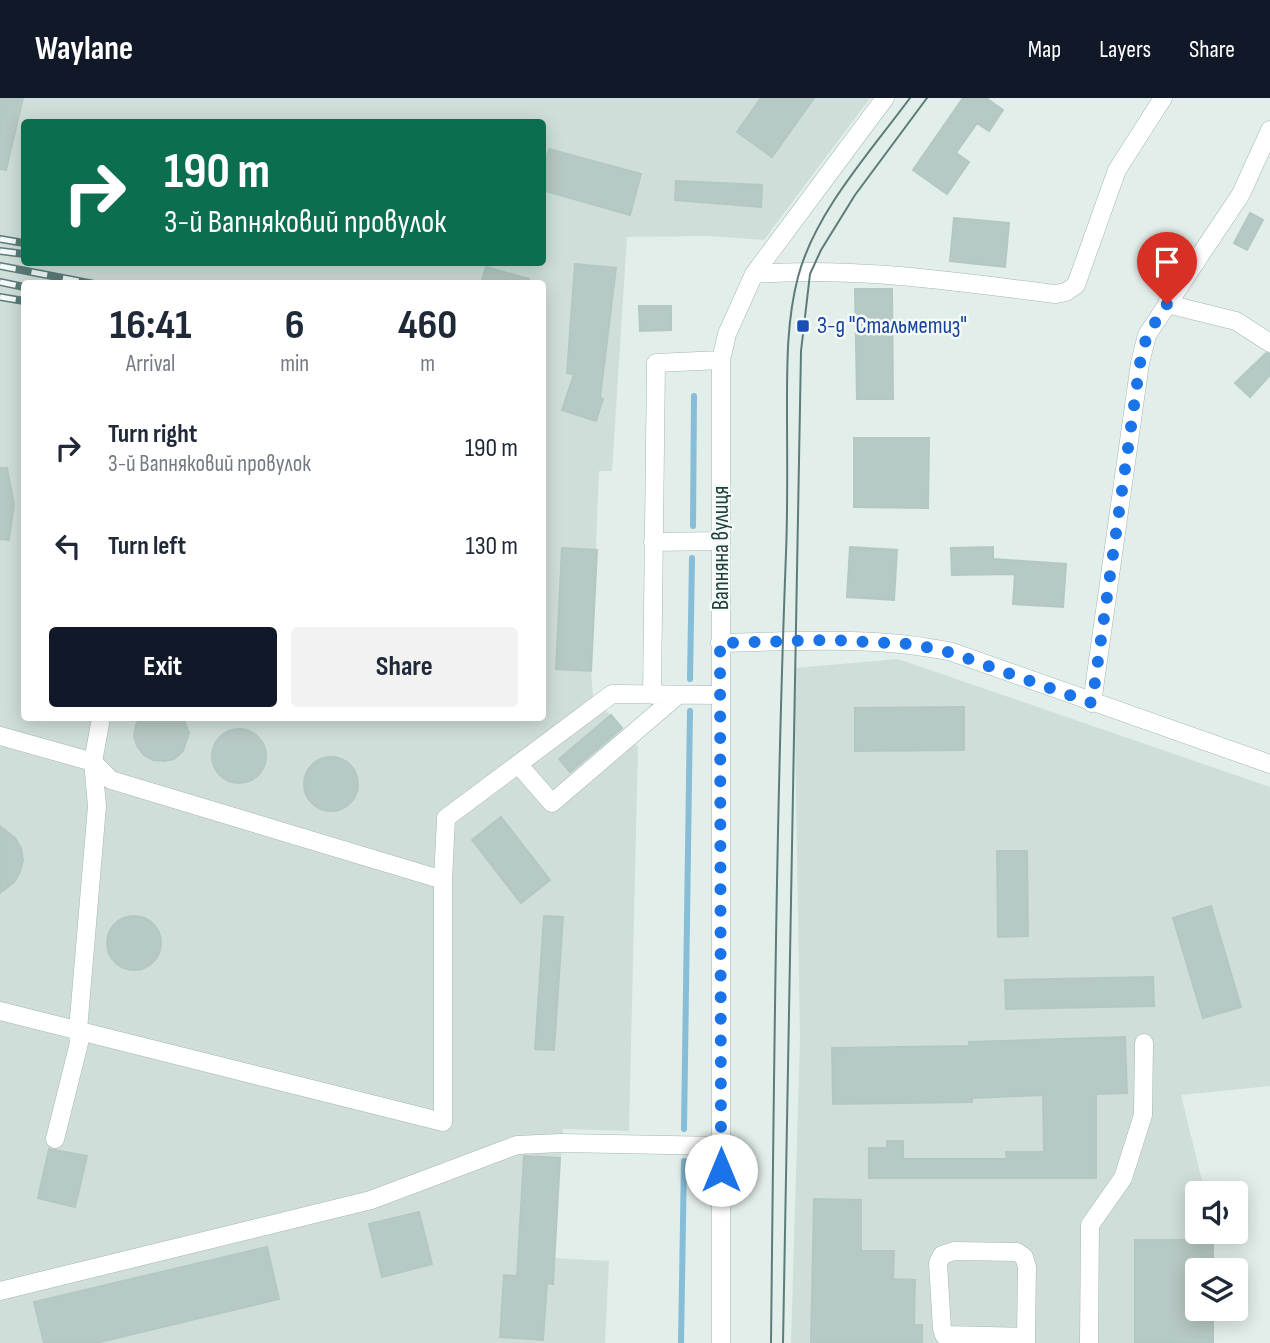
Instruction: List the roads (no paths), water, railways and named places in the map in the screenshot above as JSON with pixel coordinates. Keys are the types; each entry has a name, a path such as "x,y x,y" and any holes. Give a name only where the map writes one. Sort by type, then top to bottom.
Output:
{"street":[{"name":"Вапняна вулиця","path":"721,1343 721,360 727,334 754,274 885,98"},
{"path":"754,274 825,271 891,275 1056,294 1066,292 1076,285 1117,170 1163,98"},
{"path":"1092,703 1140,363 1147,335 1241,194 1270,130"},
{"path":"1167,304 1236,321 1270,343"},
{"path":"652,695 656,363 721,360"},
{"path":"653,542 721,541"},
{"path":"720,643 828,640 912,644 952,653 1270,764"},
{"path":"0,1011 443,1122 443,880 446,818 612,694 720,695"},
{"path":"518,764 552,803 678,695"},
{"path":"55,1139 79,1043 97,806 93,762 100,721"},
{"path":"0,736 93,762 111,780 443,880"},
{"path":"1089,1343 1090,1225 1123,1178 1143,1115 1144,1043"},
{"path":"0,1291 371,1200 517,1145 561,1143 721,1146"},
{"path":"954,1251 1017,1252 1024,1257 1027,1267 1026,1340 944,1335 938,1263 942,1255 954,1251"}],"waterway":[{"path":"693,526 694,396"},
{"path":"690,679 692,558"},
{"path":"684,1129 690,711"},
{"path":"681,1343 684,1161"}],"tram line":[{"path":"771,1343 774,1047 790,325 798,277 817,229 846,183 910,98"},
{"path":"783,1343 801,351 810,274 821,250 855,195 927,98"}],"railway":[{"path":"0,239 21,242"},
{"path":"0,251 21,254"},
{"path":"0,266 73,280"},
{"path":"0,282 21,286"},
{"path":"0,297 21,300"}],"place":[{"name":"З-д \"Стальметиз\"","path":"803,326"}]}
